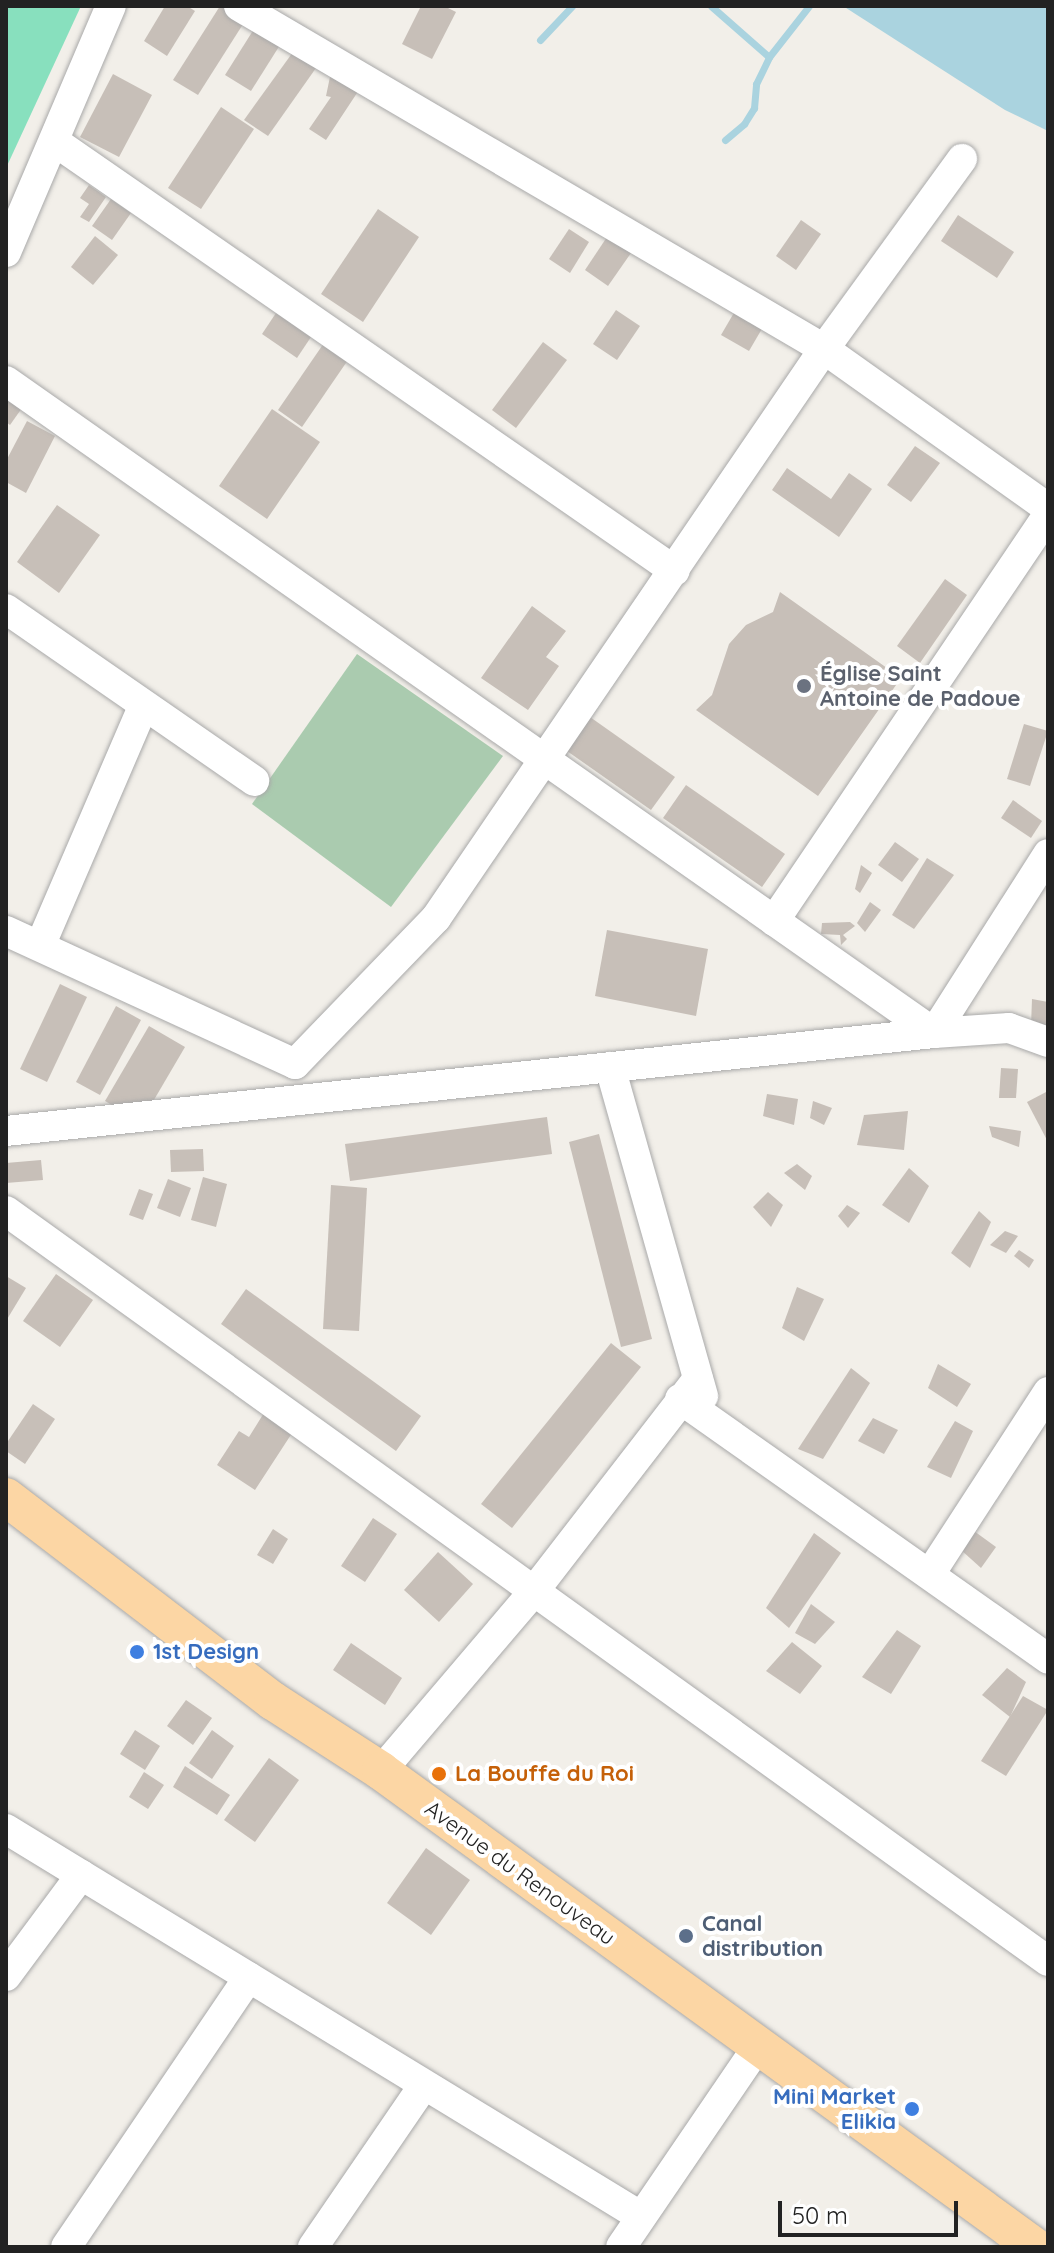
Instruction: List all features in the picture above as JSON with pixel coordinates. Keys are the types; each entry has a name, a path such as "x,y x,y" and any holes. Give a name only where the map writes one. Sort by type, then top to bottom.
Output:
{"main road":[{"name":"Avenue du Renouveau","path":"6,1497 273,1701 381,1771 757,2048 1035,2247"}],"street":[{"path":"6,252 111,6"},
{"path":"239,6 824,349 1048,508"},
{"path":"54,141 675,571"},
{"path":"6,931 295,1064 436,918 824,349 962,159"},
{"path":"6,381 934,1033"},
{"path":"774,921 1048,515"},
{"path":"6,609 254,781"},
{"path":"40,946 144,705"},
{"path":"934,1033 1048,854"},
{"path":"6,1131 934,1033 1009,1028 1048,1042"},
{"path":"610,1067 689,1389 710,1421 1048,1659"},
{"path":"6,1211 1048,1961"},
{"path":"381,1771 534,1591 689,1389"},
{"path":"930,1574 1048,1394"},
{"path":"6,1829 640,2216"},
{"path":"6,1976 81,1875"},
{"path":"66,2247 249,1977"},
{"path":"621,2247 757,2048"},
{"path":"313,2247 424,2085"}],"green space":[{"path":"6,6 81,6 6,168"},
{"path":"357,654 503,756 391,907 252,804"}],"water":[{"path":"843,6 1048,6 1048,131 1005,110"}],"building":[{"path":"165,6 187,6 195,11 167,56 144,41"},
{"path":"220,6 245,21 198,95 173,80"},
{"path":"421,6 444,6 456,12 432,59 402,44"},
{"path":"254,29 280,45 251,91 225,75"},
{"path":"293,52 316,68 268,136 244,120"},
{"path":"331,72 359,90 326,140 309,129 331,97 326,96"},
{"path":"113,74 152,95 119,157 80,137"},
{"path":"221,107 254,129 201,209 168,188"},
{"path":"89,185 106,197 89,222 80,217 89,204 80,198"},
{"path":"111,199 131,213 112,240 92,226"},
{"path":"378,209 419,237 363,322 321,294"},
{"path":"958,215 1014,252 997,278 941,241"},
{"path":"801,220 821,234 796,270 776,256"},
{"path":"569,229 589,242 570,273 549,259"},
{"path":"95,236 118,255 93,285 71,267"},
{"path":"607,237 631,253 608,286 585,270"},
{"path":"282,304 317,328 297,358 262,334"},
{"path":"616,310 640,326 617,360 593,344"},
{"path":"735,311 763,327 749,351 721,335"},
{"path":"543,342 567,360 516,428 492,410"},
{"path":"324,343 348,360 302,427 278,410"},
{"path":"6,397 22,408 10,425 6,422"},
{"path":"272,409 320,442 267,519 219,486"},
{"path":"27,421 55,436 26,493 6,482 6,461"},
{"path":"915,446 940,463 911,502 887,485"},
{"path":"787,468 831,499 849,473 872,489 839,537 772,490"},
{"path":"57,505 100,535 59,593 17,562"},
{"path":"945,579 967,595 920,663 897,646"},
{"name":"Église Saint Antoine de Padoue","path":"780,592 901,678 818,796 696,710 712,695 729,644 746,625 773,612"},
{"path":"532,606 566,631 546,657 559,666 528,710 481,678"},
{"path":"590,717 675,777 651,810 567,751"},
{"path":"1024,724 1048,731 1030,786 1007,779"},
{"path":"686,785 785,854 762,887 663,818"},
{"path":"1013,800 1042,821 1031,838 1001,818"},
{"path":"895,842 919,859 902,882 878,865"},
{"path":"927,858 954,875 914,929 892,915"},
{"path":"861,865 872,873 860,893 855,889"},
{"path":"870,902 881,910 865,932 857,923"},
{"path":"850,922 855,926 843,935 847,939 841,945 840,935 821,934 822,923"},
{"path":"607,930 708,949 696,1016 595,996"},
{"path":"60,984 87,997 47,1082 20,1069"},
{"path":"1032,999 1048,1002 1048,1030 1031,1026"},
{"path":"116,1006 141,1020 100,1095 76,1082"},
{"path":"149,1026 185,1047 141,1122 105,1101"},
{"path":"1001,1068 1018,1069 1016,1098 999,1098"},
{"path":"1048,1091 1048,1142 1027,1102"},
{"path":"767,1094 798,1099 794,1125 763,1116"},
{"path":"813,1101 832,1108 824,1125 810,1118"},
{"path":"908,1111 904,1150 857,1145 864,1115"},
{"path":"547,1117 552,1154 350,1181 345,1144"},
{"path":"989,1126 1021,1131 1019,1147 992,1137"},
{"path":"599,1134 652,1339 621,1347 569,1142"},
{"path":"203,1149 204,1171 171,1172 170,1150"},
{"path":"41,1160 43,1180 6,1183 6,1163"},
{"path":"797,1164 812,1176 805,1190 784,1173"},
{"path":"909,1168 929,1186 909,1223 882,1205"},
{"path":"203,1177 227,1184 216,1227 191,1220"},
{"path":"168,1179 191,1188 180,1217 157,1208"},
{"path":"331,1185 367,1188 359,1331 323,1329"},
{"path":"139,1189 153,1194 143,1220 129,1215"},
{"path":"768,1192 783,1205 771,1227 753,1207"},
{"path":"847,1205 860,1213 848,1228 838,1216"},
{"path":"979,1211 991,1222 970,1268 951,1253"},
{"path":"1005,1231 1018,1236 1006,1253 990,1245"},
{"path":"1019,1250 1034,1260 1029,1268 1014,1256"},
{"path":"56,1274 93,1300 60,1347 23,1321"},
{"path":"6,1276 26,1288 6,1321"},
{"path":"797,1287 824,1299 804,1341 782,1328"},
{"path":"246,1289 421,1416 396,1451 221,1324"},
{"path":"611,1343 641,1367 512,1528 481,1504"},
{"path":"938,1364 971,1384 957,1407 928,1388"},
{"path":"851,1368 870,1383 823,1459 798,1449"},
{"path":"33,1404 55,1419 25,1464 6,1451 6,1444"},
{"path":"267,1408 296,1427 255,1490 217,1465 239,1431 249,1437"},
{"path":"873,1418 898,1430 884,1454 858,1441"},
{"path":"955,1421 973,1431 951,1478 927,1467"},
{"path":"373,1518 397,1534 365,1582 341,1566"},
{"path":"273,1529 288,1539 273,1564 257,1555"},
{"path":"974,1531 996,1547 981,1568 961,1550"},
{"path":"814,1533 841,1553 789,1628 766,1608"},
{"path":"438,1552 473,1584 439,1622 404,1590"},
{"path":"811,1604 835,1622 815,1644 795,1633"},
{"path":"897,1630 921,1646 891,1694 862,1677"},
{"path":"792,1642 822,1666 800,1694 766,1671"},
{"path":"351,1643 402,1678 385,1705 333,1670"},
{"path":"1007,1668 1026,1682 1010,1717 982,1695"},
{"path":"1023,1696 1048,1710 1006,1776 981,1761"},
{"path":"186,1700 212,1718 193,1745 167,1726"},
{"path":"135,1730 160,1746 145,1770 120,1754"},
{"path":"212,1730 234,1746 212,1779 189,1763"},
{"path":"269,1758 299,1780 255,1842 224,1820"},
{"path":"185,1766 230,1795 217,1815 173,1787"},
{"path":"144,1772 164,1785 148,1809 129,1797"},
{"path":"426,1848 470,1880 431,1935 387,1903"}],"waterway":[{"path":"540,40 572,6"},
{"path":"711,6 769,57"},
{"path":"725,140 744,124 754,108 756,84 769,57 809,6"}],"place":[{"name":"Église Saint Antoine de Padoue","path":"804,686"},
{"name":"1st Design","path":"137,1652"},
{"name":"La Bouffe du Roi","path":"439,1774"},
{"name":"Canal distribution","path":"686,1936"},
{"name":"Mini Market Elikia","path":"912,2109"}]}
